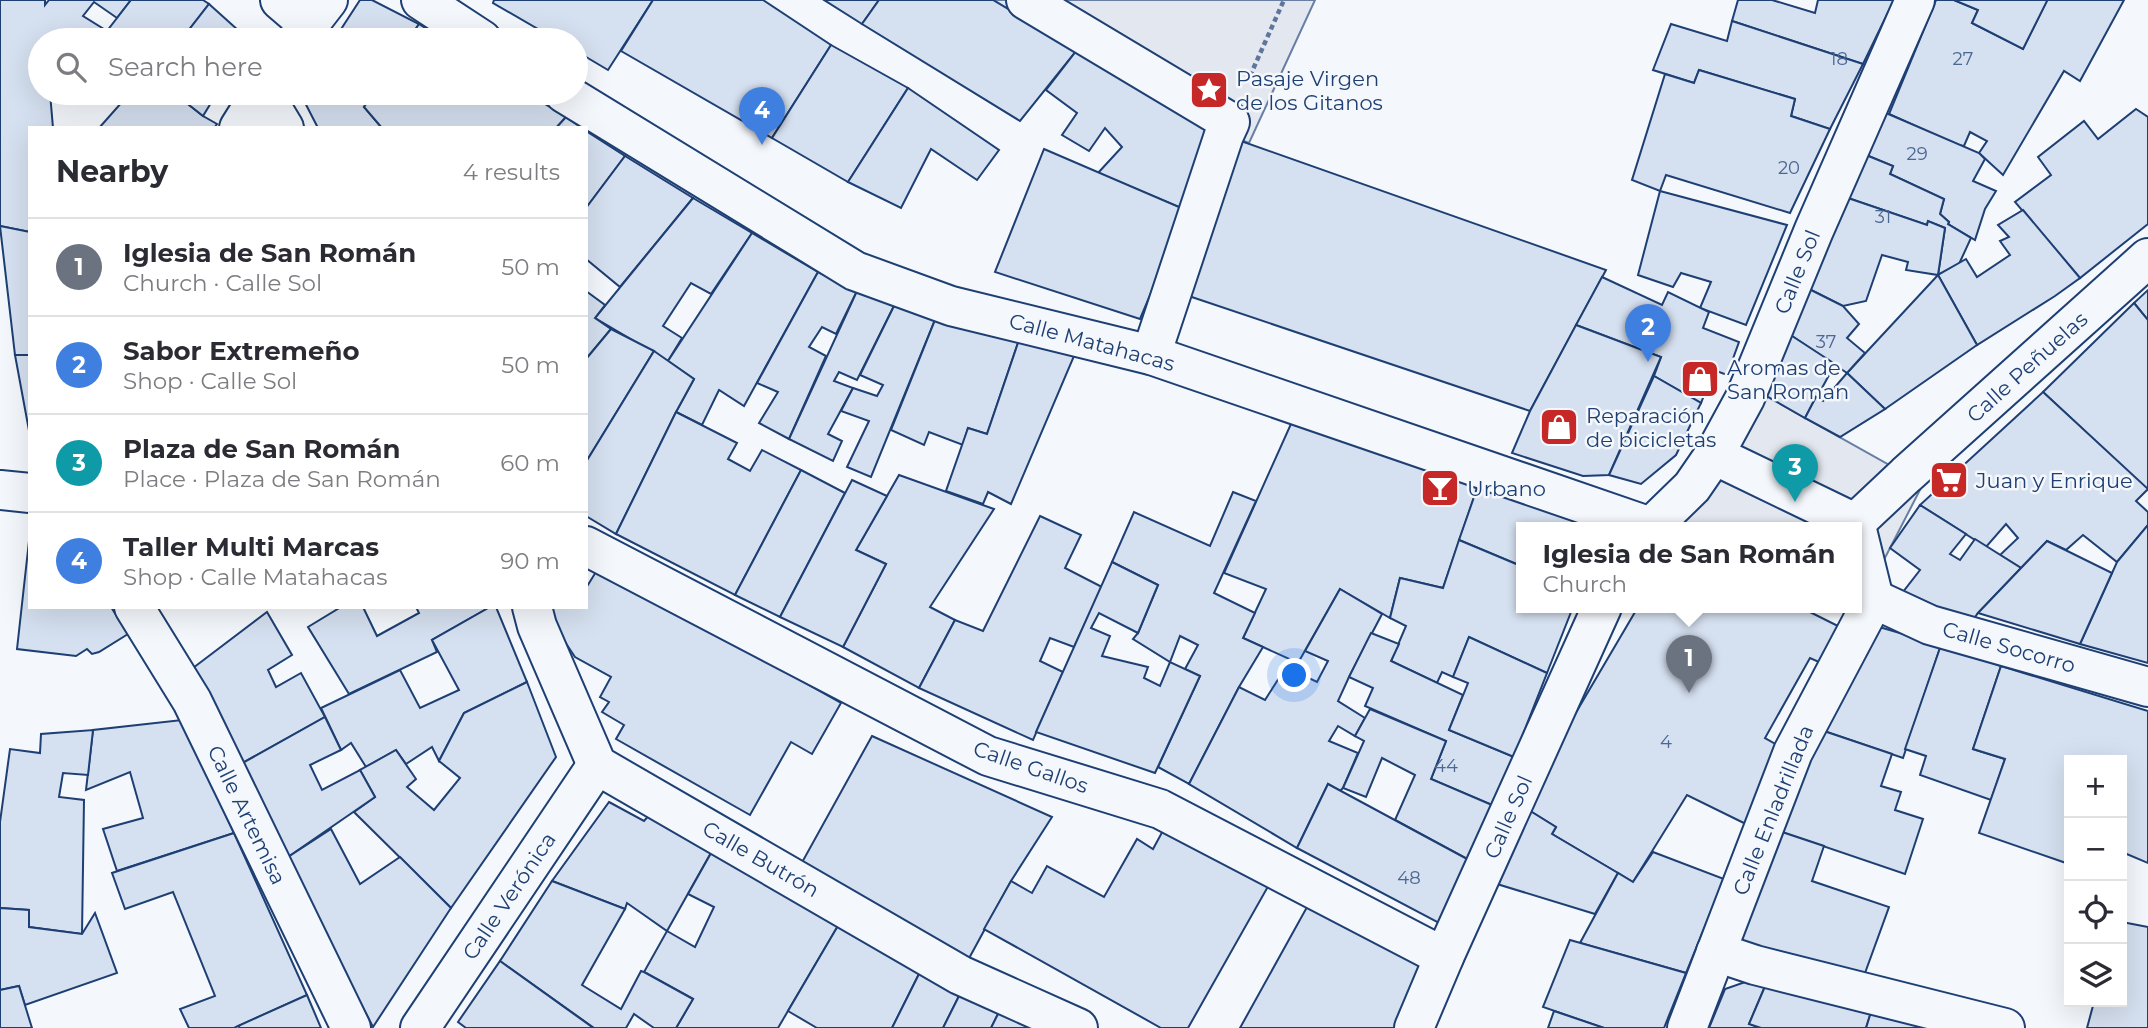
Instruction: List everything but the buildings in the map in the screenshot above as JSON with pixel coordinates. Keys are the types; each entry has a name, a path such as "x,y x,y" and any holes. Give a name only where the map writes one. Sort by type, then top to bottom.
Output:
{"street":[{"path":"279,0 311,22"},
{"path":"421,0 464,28"},
{"path":"1026,0 1230,122 1151,355"},
{"name":"Calle Sol","path":"1656,522 1692,487 1714,455 1745,398 1814,230 1915,0"},
{"path":"240,126 254,105"},
{"path":"270,105 283,126"},
{"name":"Calle Matahacas","path":"584,105 855,271 951,306 1151,355 1636,522"},
{"name":"Calle Peñuelas","path":"1861,522 1906,475 2148,258"},
{"path":"1714,455 1846,522"},
{"path":"0,490 28,493"},
{"name":"Calle Gallos","path":"588,547 988,756 1160,809 1444,957"},
{"path":"1862,551 1874,599"},
{"name":"Calle Socorro","path":"1874,599 1930,625 2148,687"},
{"name":"Calle Enladrillada","path":"1687,1028 1793,752 1874,599"},
{"name":"Calle Artemisa","path":"135,609 192,701 351,1028"},
{"path":"533,609 537,626 597,765"},
{"name":"Calle Sol","path":"1414,1028 1599,613"},
{"name":"Calle Verónica","path":"420,1028 597,765"},
{"name":"Calle Butrón","path":"597,765 960,975 1078,1028"},
{"path":"1716,952 1755,965 2005,1028"}],"path":[{"path":"1230,122 1284,0"}],"shaded area":[{"name":"Pasaje Virgen de los Gitanos","path":"993,0 1315,0 1249,143 1211,129"},
{"path":"1745,384 1923,484 1862,602 1862,522 1679,522"}],"place":[{"name":"Pasaje Virgen de los Gitanos","path":"1209,90"},
{"name":"Taller Multi Marcas","path":"762,145"},
{"name":"Sabor Extremeño","path":"1648,362"},
{"name":"Aromas de San Roman","path":"1700,379"},
{"name":"Reparación de bicicletas","path":"1559,427"},
{"name":"Juan y Enrique","path":"1949,480"},
{"name":"Urbano","path":"1440,488"},
{"name":"Plaza de San Román","path":"1795,502"},
{"name":"Iglesia de San Román","path":"1689,693"}]}
